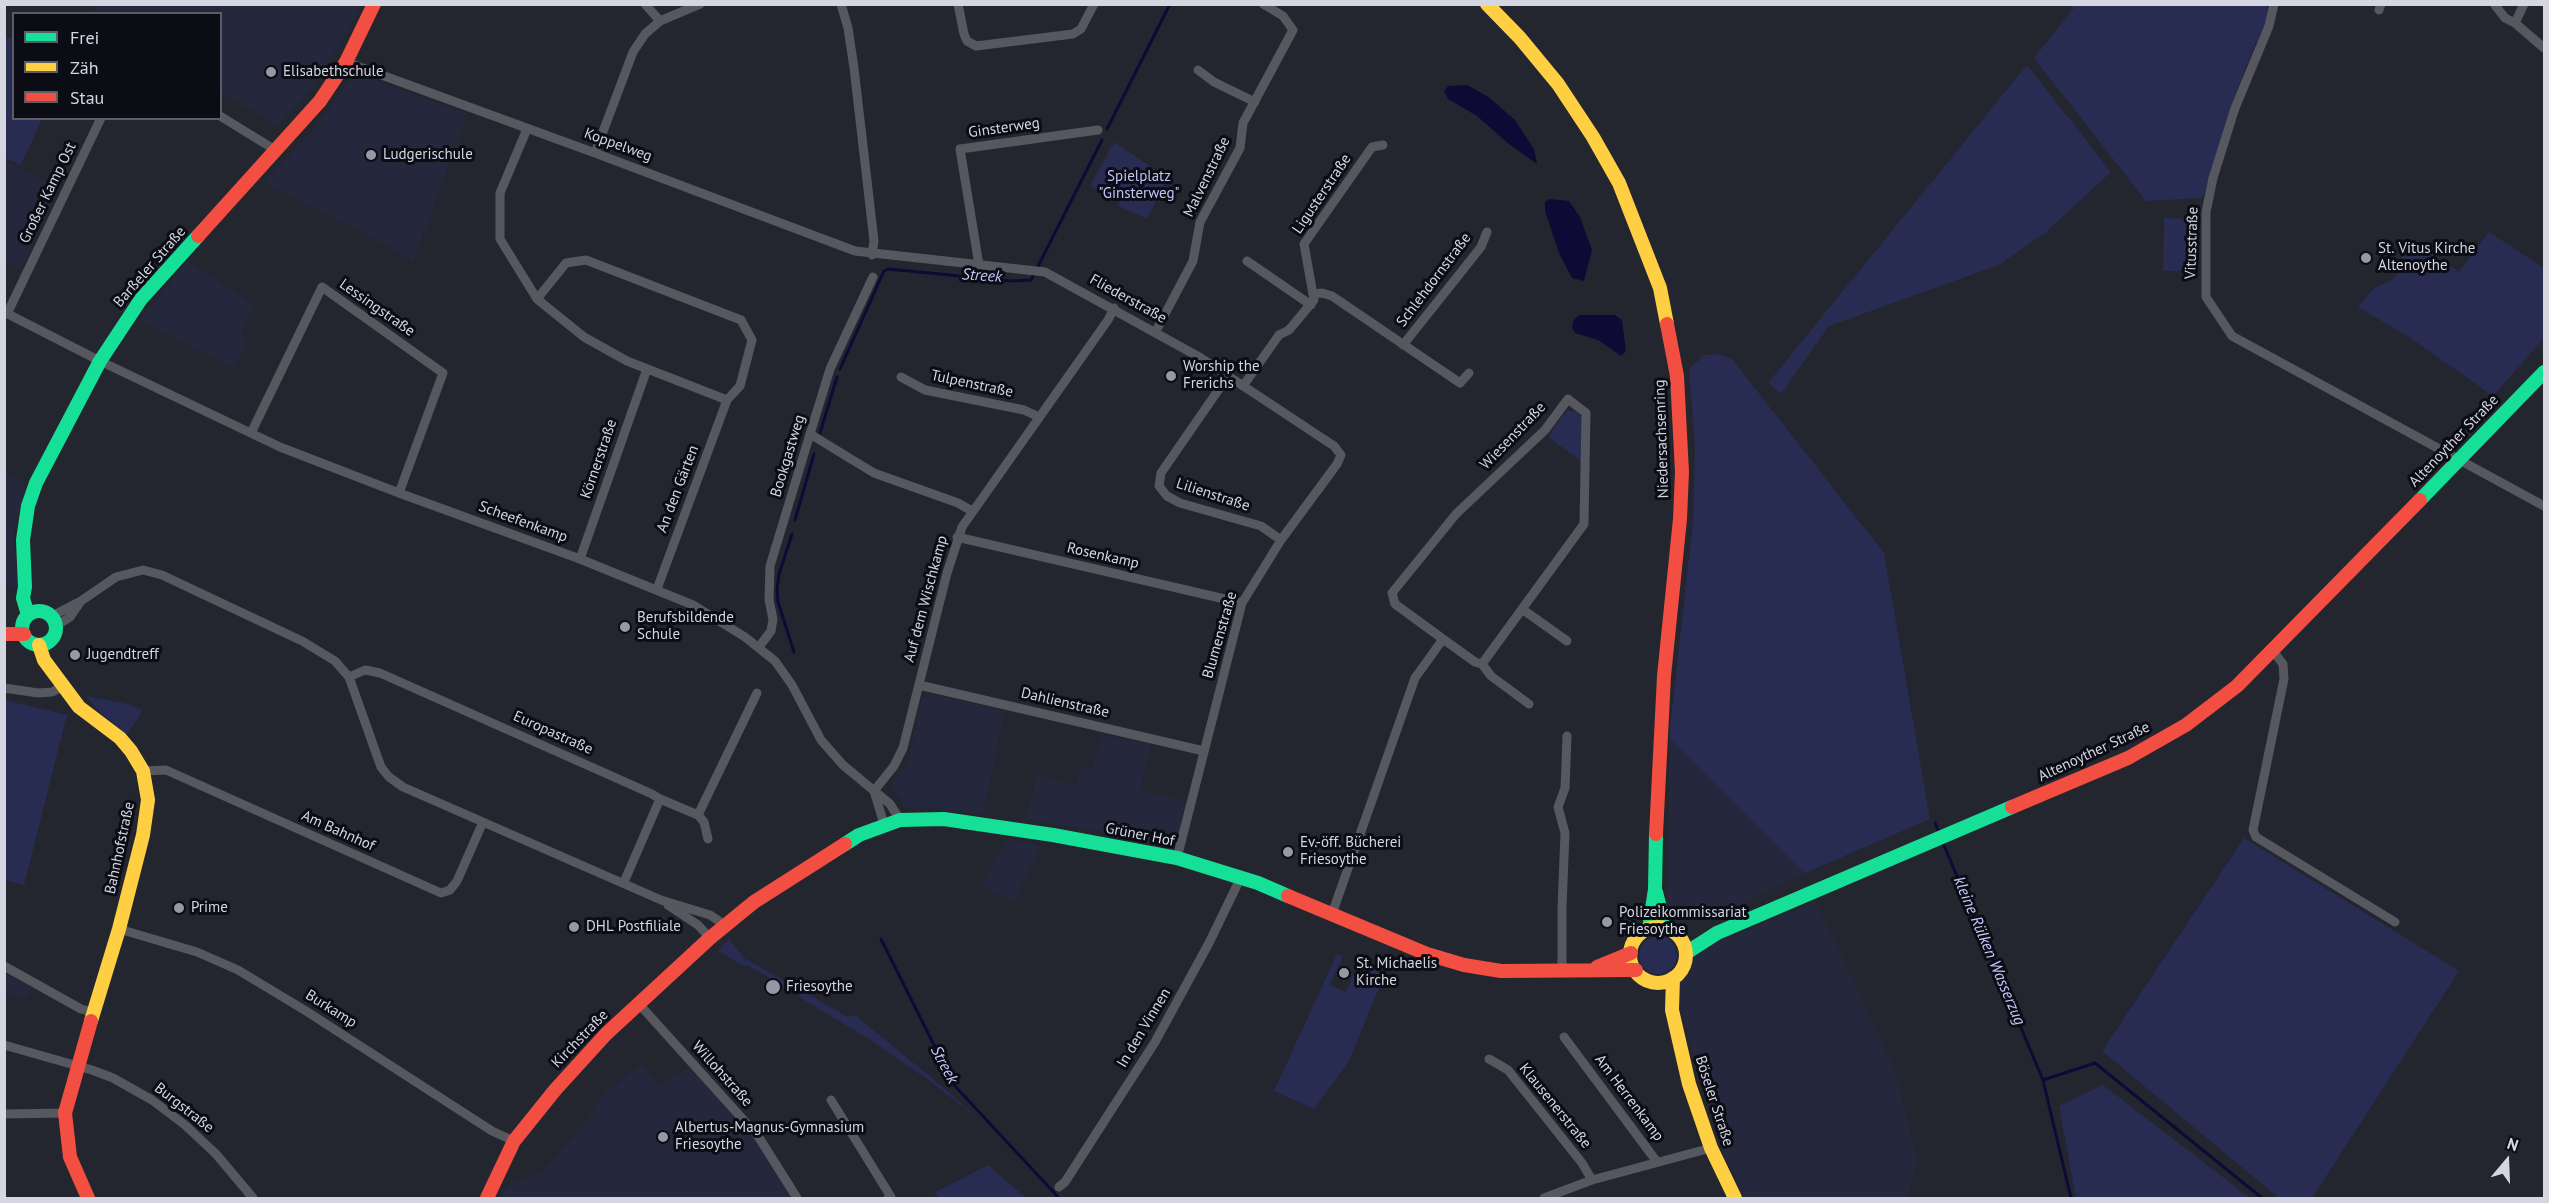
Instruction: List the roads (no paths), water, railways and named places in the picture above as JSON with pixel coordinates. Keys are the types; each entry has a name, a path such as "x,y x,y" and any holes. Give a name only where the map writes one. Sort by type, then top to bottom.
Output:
{"street":[{"name":"Barßeler Straße","path":"28,621 32,596 25,587 24,540 28,506 36,483 100,361 141,299 278,151 320,101 346,63 374,4"},
{"path":"645,4 660,21"},
{"path":"595,153 633,52 645,34 660,21 700,4"},
{"path":"841,4 854,65 875,255"},
{"path":"958,4 967,41 976,46 1073,34 1081,29 1094,4"},
{"name":"Malvenstraße","path":"1156,331 1193,261 1200,222 1240,148 1244,123 1293,30 1283,16 1263,4"},
{"name":"Niedersachsenring","path":"1486,4 1520,38 1558,84 1593,137 1619,183 1660,288 1677,376 1682,483 1664,676 1656,823 1655,890 1649,929"},
{"name":"Vitusstraße","path":"2274,4 2269,26 2235,108 2213,178 2206,212 2206,297 2232,336 2544,506"},
{"path":"2515,22 2524,4"},
{"path":"2495,5 2505,18 2515,22 2544,48"},
{"name":"Koppelweg","path":"346,63 595,153 822,239 875,255"},
{"path":"1198,70 1214,82 1255,102"},
{"path":"222,117 278,151"},
{"name":"Großer Kamp Ost","path":"6,313 100,120"},
{"path":"527,129 500,193 500,239 537,298 584,337 627,362 728,400"},
{"name":"Ginsterweg","path":"979,265 960,149 1098,130"},
{"name":"Ligusterstraße","path":"1311,305 1314,300 1304,244 1372,147 1383,145"},
{"name":"Schlehdornstraße","path":"1403,345 1481,248 1487,232"},
{"name":"Fliederstraße","path":"875,255 1035,270 1055,276 1156,331 1334,446"},
{"name":"An den Gärten","path":"537,298 566,263 586,260 741,320 752,340 740,386 728,400 657,589"},
{"path":"1243,386 1279,335 1289,330 1311,305 1247,261"},
{"name":"Bookgastweg","path":"759,647 771,631 773,619 768,600 770,566 830,369 873,278"},
{"name":"Lessingstraße","path":"250,433 322,287 443,373 399,493"},
{"name":"Schlehdornstraße","path":"1313,294 1322,292 1332,296 1460,383 1468,373"},
{"name":"Auf dem Wischkamp","path":"874,791 894,766 903,748 957,537 972,511 1114,308"},
{"name":"Scheefenkamp","path":"6,313 250,433 399,493 580,558 693,605 759,647 775,661 792,685 821,740 843,765 890,804 900,820"},
{"name":"Körnerstraße","path":"580,558 647,369"},
{"name":"Altenoyther Straße","path":"1686,953 1717,933 2119,762 2157,743 2215,704 2273,651 2544,372"},
{"name":"Lilienstraße","path":"1228,376 1161,473 1159,486 1167,496 1180,503 1261,526 1281,540"},
{"name":"Tulpenstraße","path":"901,377 925,390 1024,410 1039,417"},
{"name":"Wiesenstraße","path":"1482,664 1584,524 1586,413 1568,399 1545,430 1456,514 1392,593 1395,604 1475,662 1482,664 1491,676 1529,704"},
{"path":"810,434 874,472 958,503 972,511"},
{"name":"Blumenstraße","path":"1178,858 1242,603 1281,540 1340,459 1341,455 1334,446"},
{"name":"Rosenkamp","path":"957,537 1242,603"},
{"path":"4,626 28,621 54,621 70,617 81,602 116,577 143,570 162,575 319,650 335,661 349,677 375,755 389,777 420,795 661,900 698,925 710,938"},
{"path":"1522,609 1567,641"},
{"path":"4,634 28,621"},
{"name":"Bahnhofstraße","path":"28,621 30,642 44,643 44,660 79,707 120,738 132,751 143,771 148,800 119,929 65,1113"},
{"path":"44,643 56,632 54,621"},
{"path":"1332,914 1415,678 1443,639"},
{"path":"2273,651 2283,664 2284,679 2253,830 2256,837 2395,922"},
{"name":"Europastraße","path":"349,677 365,670 380,673 698,815"},
{"name":"Dahlienstraße","path":"919,685 1204,751"},
{"path":"4,688 38,693 52,692 64,686"},
{"path":"708,839 704,822 698,815 757,693"},
{"path":"1562,971 1565,833 1558,807 1565,788 1567,735"},
{"name":"Am Bahnhof","path":"143,771 166,770 441,893 450,890 457,881 483,822"},
{"path":"874,791 884,824"},
{"path":"624,882 660,800"},
{"name":"Grüner Hof","path":"725,925 784,880 859,836 884,824 900,820 944,819 1053,835 1178,858 1241,877 1427,954 1464,964 1501,970 1635,970"},
{"name":"In den Vinnen","path":"1059,1187 1065,1182 1155,1042 1209,943 1241,877"},
{"name":"Niedersachsenring","path":"1655,890 1665,928"},
{"path":"661,900 710,915 725,925"},
{"name":"Kirchstraße","path":"487,1198 514,1141 568,1075 606,1034 725,925"},
{"path":"1665,928 1680,938 1686,953 1683,968 1673,978 1656,982 1648,981 1635,970 1631,953 1636,938 1649,929 1665,928"},
{"name":"Burkamp","path":"119,929 197,952 238,970 492,1131 514,1141"},
{"name":"Altenoyther Straße","path":"1680,938 1717,933"},
{"name":"Grüner Hof","path":"1590,970 1631,953"},
{"path":"4,966 81,1009 93,1012"},
{"name":"Böseler Straße","path":"1673,978 1672,1010 1689,1084 1711,1148 1735,1198"},
{"name":"Böseler Straße","path":"1656,982 1672,1010"},
{"name":"Willohstraße","path":"639,1004 759,1136 796,1198"},
{"name":"Am Herrenkamp","path":"1564,1037 1657,1162 1711,1148"},
{"name":"Burgstraße","path":"4,1045 78,1065 131,1087 185,1125 216,1154 254,1198"},
{"name":"Klausenerstraße","path":"1489,1059 1508,1070 1582,1163 1592,1180"},
{"path":"831,1100 889,1198"},
{"path":"4,1114 65,1113 70,1157 88,1198"},
{"path":"1544,1198 1592,1180 1657,1162"}],"waterway":[{"name":"Streek","path":"1107,129 1170,4"},
{"name":"Streek","path":"840,369 884,271 888,269 1012,281 1031,280 1102,140"},
{"name":"Streek","path":"820,433 837,377"},
{"name":"Streek","path":"795,520 814,454"},
{"name":"Streek","path":"792,534 779,574 777,590 778,602 794,652"},
{"name":"kleine Rülken Wasserzug","path":"1935,823 1940,834"},
{"name":"kleine Rülken Wasserzug","path":"1943,843 2043,1080 2071,1198"},
{"name":"Streek","path":"881,939 954,1085 1059,1198"},
{"path":"2043,1080 2095,1063 2262,1198"}],"place":[{"name":"Elisabethschule","path":"271,72"},
{"name":"Ludgerischule","path":"371,155"},
{"name":"St. Vitus Kirche Altenoythe","path":"2366,258"},
{"name":"Worship the Frerichs","path":"1171,376"},
{"name":"Berufsbildende Schule","path":"625,627"},
{"name":"Jugendtreff","path":"75,655"},
{"name":"Ev.-öff. Bücherei Friesoythe","path":"1288,852"},
{"name":"Prime","path":"179,908"},
{"name":"Polizeikommissariat Friesoythe","path":"1607,922"},
{"name":"DHL Postfiliale","path":"574,927"},
{"name":"St. Michaelis Kirche","path":"1344,973"},
{"name":"Friesoythe","path":"773,987"},
{"name":"Albertus-Magnus-Gymnasium Friesoythe","path":"663,1137"}],"park label":[{"name":"Spielplatz \"Ginsterweg\"","path":"1139,186"}]}
